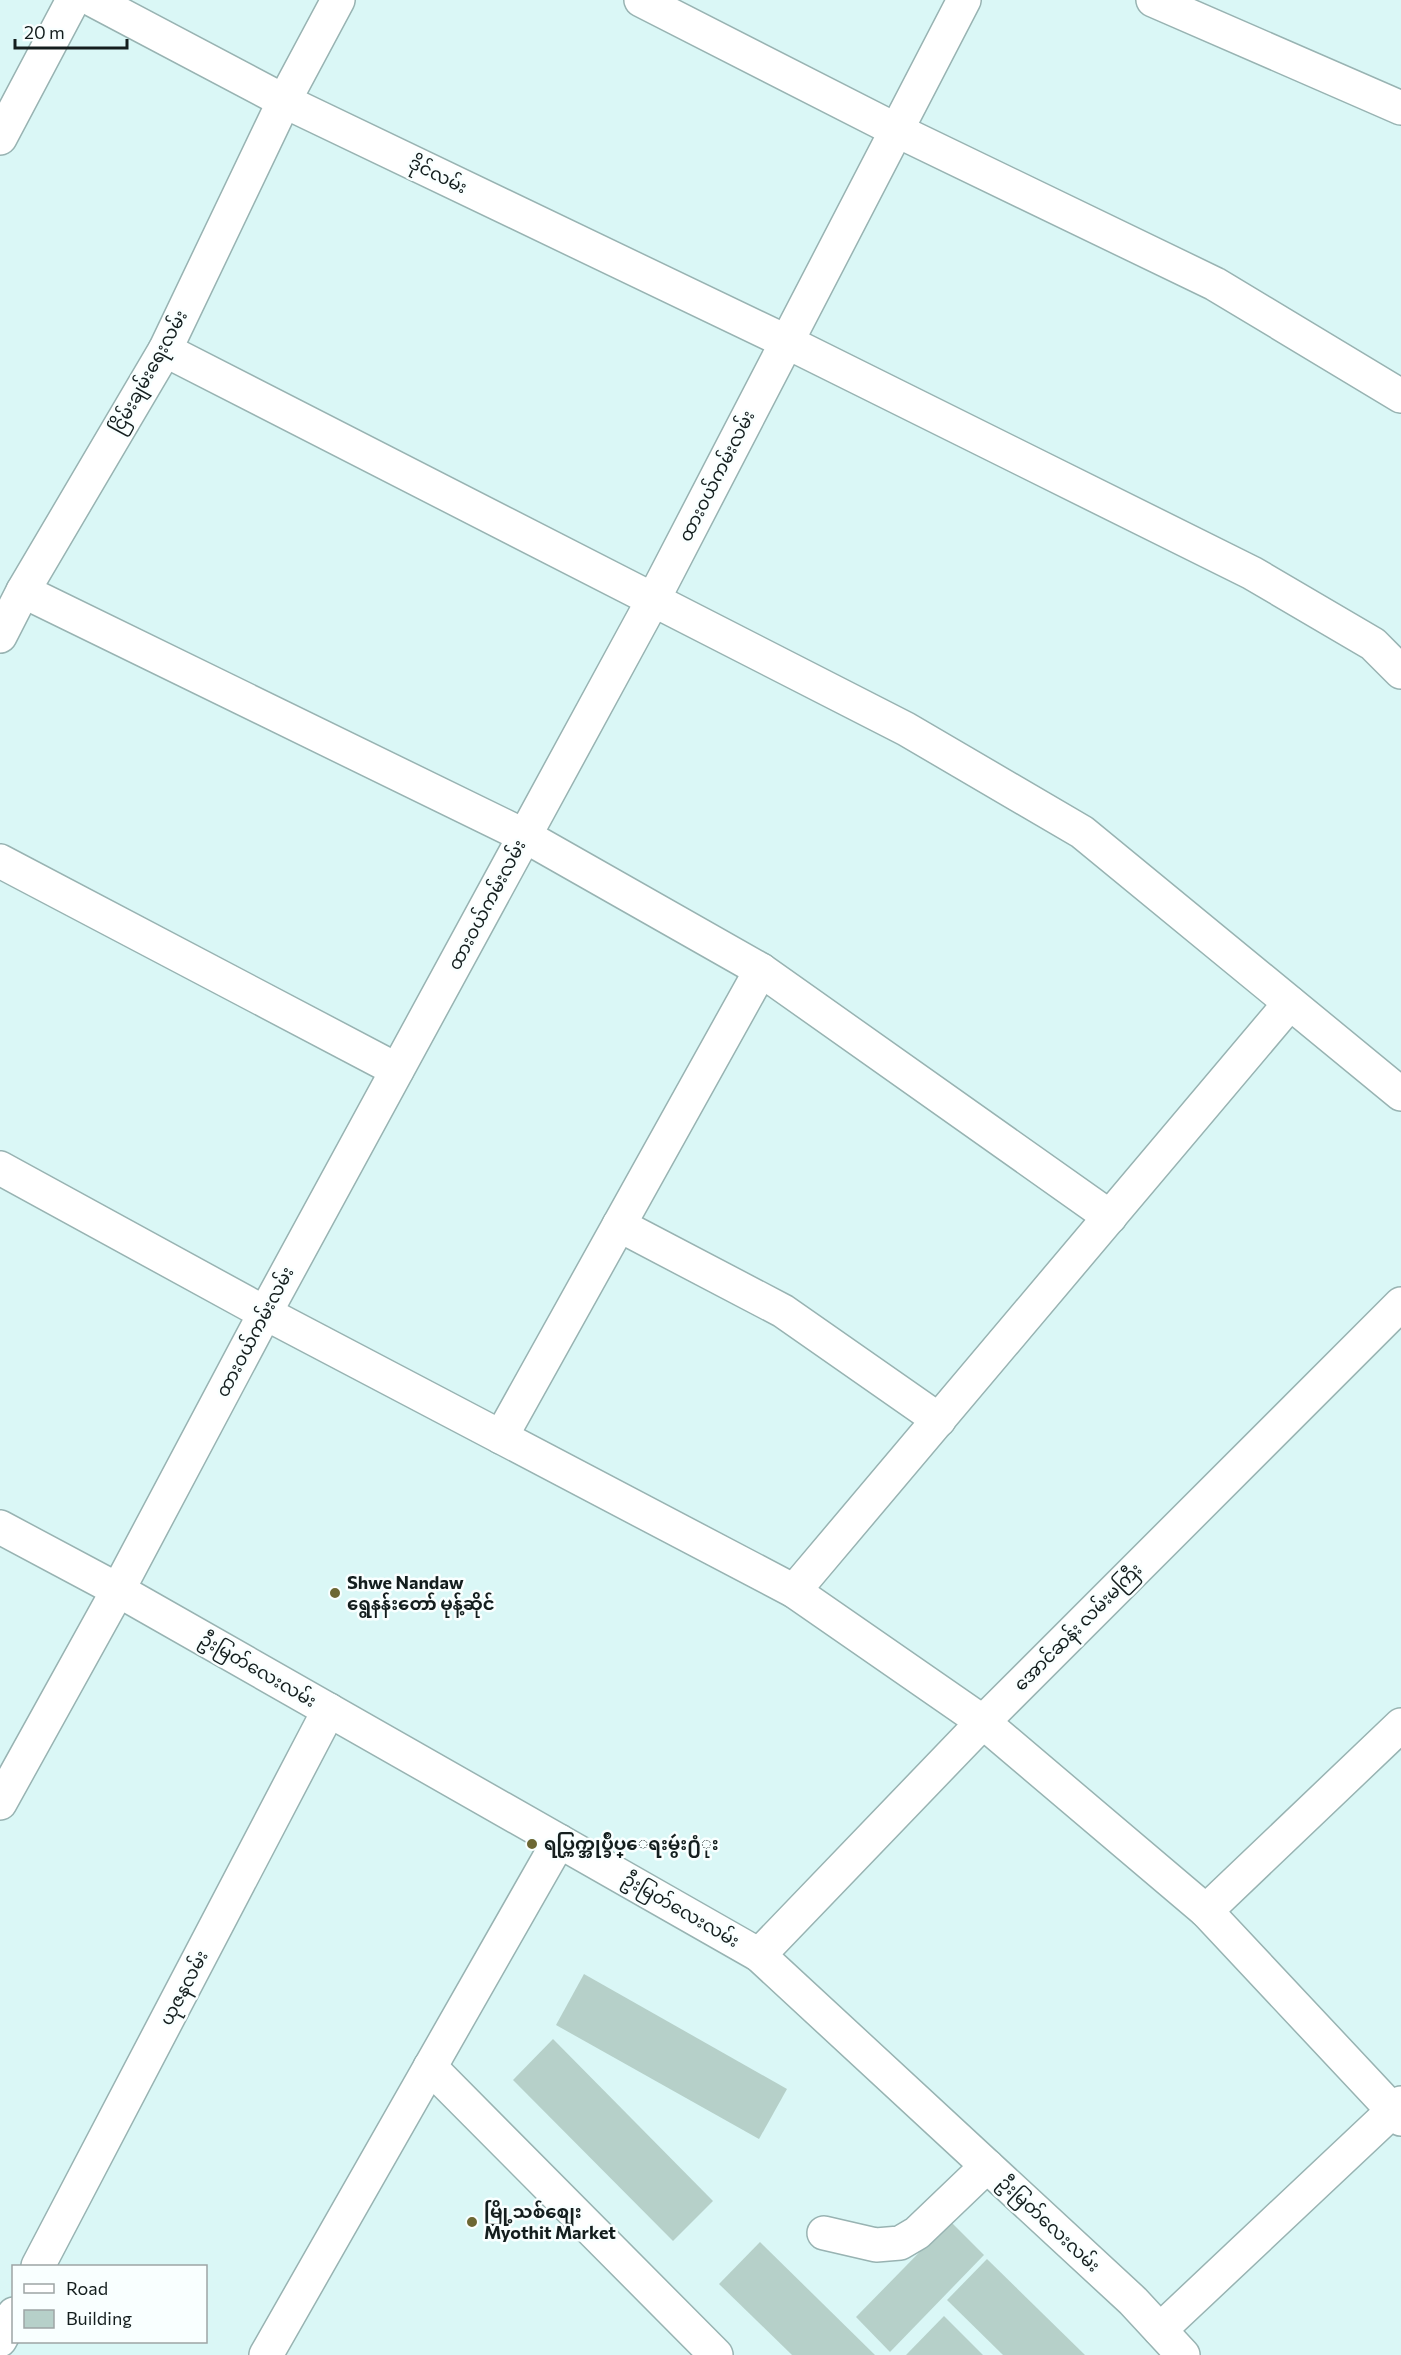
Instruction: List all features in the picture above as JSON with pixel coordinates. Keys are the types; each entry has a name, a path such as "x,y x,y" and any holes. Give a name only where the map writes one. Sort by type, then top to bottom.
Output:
{"street":[{"path":"0,138 73,0"},
{"name":"ဒိုင်လမ်း","path":"93,0 284,101 787,342 1252,573 1372,644 1401,672"},
{"name":"ငြိမ်းချမ်းရေးလမ်း","path":"0,636 23,591 165,350 284,101 338,0"},
{"path":"641,0 896,130 1215,284 1401,396"},
{"name":"ထားဝယ်ကမ်းလမ်း","path":"0,1803 118,1590 265,1313 653,600 964,0"},
{"path":"1153,0 1401,108"},
{"path":"165,350 906,729 1082,832 1401,1094"},
{"path":"23,591 525,836 761,970 1110,1217"},
{"path":"0,861 398,1070"},
{"path":"501,1437 761,970"},
{"path":"794,1591 1290,1003"},
{"path":"0,1168 265,1313 794,1591 983,1722 1206,1911 1398,2111 1160,2330"},
{"path":"619,1225 783,1311 939,1420"},
{"name":"အောင်ဆန်း လမ်းမကြီး","path":"759,1955 983,1722 1401,1304"},
{"name":"ဦးမြတ်လေးလမ်း","path":"0,1527 118,1590 759,1955 1133,2301 1183,2355"},
{"name":"ယုဇနလမ်း","path":"39,2265 329,1710"},
{"path":"1206,1911 1401,1725"},
{"path":"266,2355 559,1841"},
{"path":"430,2067 716,2355"},
{"path":"824,2233 876,2245 900,2243 917,2233 987,2166"},
{"path":"0,2340 12,2318"}],"building":[{"path":"584,1974 787,2089 759,2139 556,2025"},
{"path":"553,2039 713,2201 673,2241 513,2080"},
{"path":"950,2221 984,2255 890,2352 856,2317"},
{"path":"760,2242 875,2355 792,2355 719,2284"},
{"path":"987,2259 1085,2355 1003,2355 947,2300"},
{"path":"944,2316 983,2355 906,2355"}],"place":[{"name":"Shwe Nandaw ရွေနန်းတော် မုန့်ဆိုင်","path":"335,1593"},
{"name":"ရပ္ကြက္အုပ္ခ်ဳပ္ေရးမွဴး႐ံုး","path":"532,1844"},
{"name":"မြို့သစ်စျေး Myothit Market","path":"472,2222"}]}
